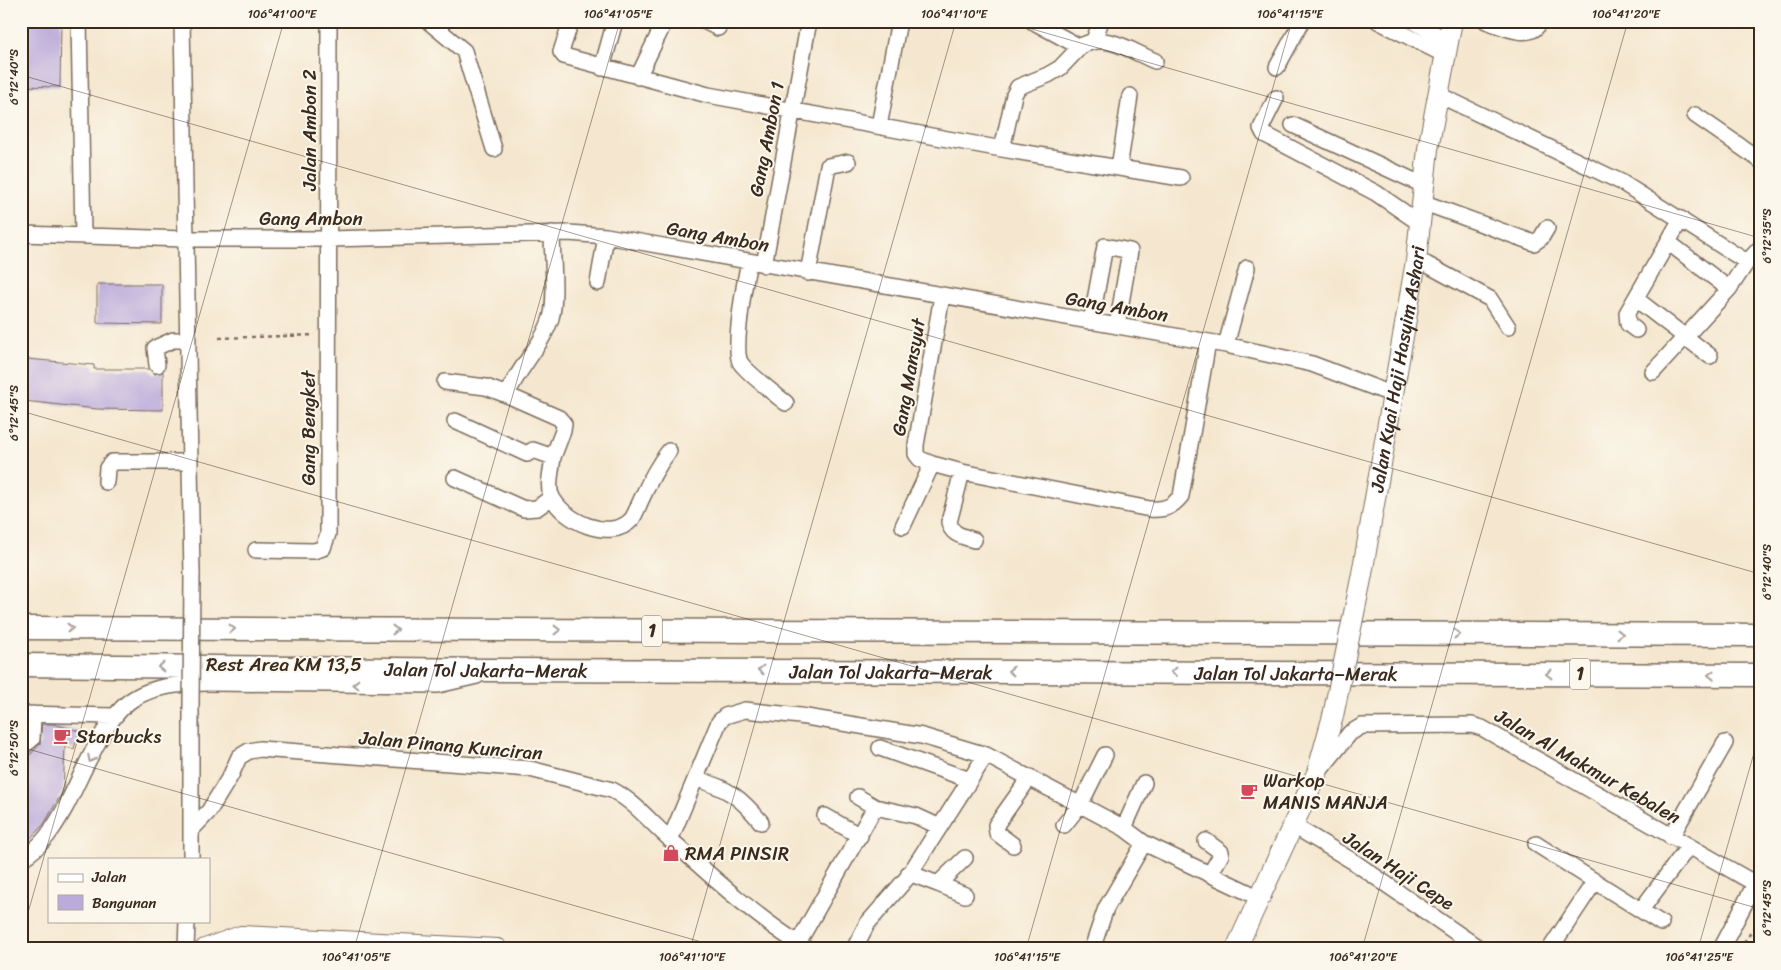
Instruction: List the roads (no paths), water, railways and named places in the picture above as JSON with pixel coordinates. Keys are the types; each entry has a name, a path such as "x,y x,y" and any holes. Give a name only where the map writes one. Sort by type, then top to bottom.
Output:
{"highway":[{"name":"Jalan Tol Jakarta–Merak","path":"21,628 1760,635"},
{"name":"Jalan Tol Jakarta–Merak","path":"21,666 490,670 1760,675"}],"main road":[{"name":"Jalan Kyai Haji Hasyim Ashari","path":"1236,949 1317,773 1333,716 1362,574 1394,395 1416,261 1423,193 1437,94 1452,21"},
{"path":"205,949 241,936 497,949"}],"street":[{"path":"79,21 83,236"},
{"path":"182,21 192,575 193,828 191,858"},
{"name":"Jalan Ambon 2","path":"329,21 329,239"},
{"path":"428,21 464,51 494,149"},
{"path":"571,21 562,43 561,52 564,56 602,68 696,92 1002,149 1181,178"},
{"path":"602,68 615,21"},
{"path":"638,77 665,21"},
{"path":"704,21 718,28"},
{"name":"Gang Ambon 1","path":"786,403 740,363 738,334 791,110 809,21"},
{"path":"879,126 898,21"},
{"path":"1032,21 1080,47"},
{"path":"1094,40 1101,21"},
{"path":"1277,67 1302,21"},
{"path":"1378,21 1447,48"},
{"path":"1412,21 1447,48"},
{"path":"1486,21 1522,32 1538,28 1540,21"},
{"path":"1002,149 1014,95 1018,86 1048,76 1060,68 1080,47 1094,40 1107,40 1155,61"},
{"path":"1437,94 1621,182 1747,262"},
{"path":"1119,168 1130,96"},
{"path":"1276,98 1261,128 1264,134 1376,193 1421,224"},
{"path":"1695,116 1760,160"},
{"path":"1293,125 1423,193 1534,242 1541,238 1547,228"},
{"path":"808,273 828,166 848,162"},
{"path":"1636,330 1628,324 1627,313 1681,219"},
{"path":"507,395 516,374 545,331 551,318 552,233"},
{"name":"Gang Ambon","path":"21,234 185,239 329,239 552,233 606,236 756,264 1226,345 1312,364 1394,395"},
{"path":"598,283 606,236"},
{"name":"Gang Bengket","path":"256,550 314,551 322,548 328,534 329,239"},
{"path":"1668,242 1729,289"},
{"path":"1091,322 1105,246 1130,251 1117,326"},
{"path":"1653,372 1729,289 1747,262 1760,248"},
{"path":"1416,261 1426,264 1490,299 1508,327"},
{"path":"1226,345 1247,268"},
{"name":"Gang Mansyut","path":"942,296 916,445 916,454 920,459 962,472 1150,509 1163,510 1174,504 1181,496 1208,342"},
{"path":"1636,299 1710,356"},
{"path":"157,365 154,348 173,340 188,340"},
{"path":"445,382 486,387 559,418 564,424 553,458 549,489 559,508 576,521 598,528 616,530 632,518 657,466 669,451"},
{"path":"455,421 527,454 533,450 553,458"},
{"path":"106,482 107,468 112,462 190,462"},
{"path":"903,526 932,464"},
{"path":"962,472 950,528 954,533 974,540"},
{"path":"454,478 524,509 538,508 552,497"},
{"name":"Rest Area KM 13,5","path":"113,716 133,699 176,684 438,685 471,678 490,670"},
{"path":"670,840 698,779 719,722 725,716 745,710 800,716 922,736 986,755 1124,828 1144,843 1260,898"},
{"path":"21,748 32,739 27,714 113,716 52,832 21,859"},
{"name":"Jalan Al Makmur Kebalen","path":"1317,773 1350,733 1362,726 1472,725 1482,728 1671,837 1758,882"},
{"path":"1671,837 1725,743"},
{"path":"880,748 970,780"},
{"name":"Jalan Pinang Kunciran","path":"193,828 209,811 231,776 239,757 248,751 260,749 530,769 612,790 624,796 670,840 770,924 802,946"},
{"path":"854,949 867,924 909,873 986,755"},
{"path":"1064,825 1080,805 1105,755"},
{"path":"1013,845 996,833 996,825 1030,778"},
{"path":"698,779 721,787 743,800 762,822"},
{"path":"1124,828 1144,783"},
{"path":"858,797 876,807 916,816 940,827"},
{"path":"802,946 876,807"},
{"path":"825,816 860,836"},
{"name":"Jalan Haji Cepe","path":"1294,826 1354,862 1480,949"},
{"path":"1206,841 1221,852 1210,874"},
{"path":"1092,949 1106,908 1144,843"},
{"path":"1536,844 1661,923"},
{"path":"1641,910 1689,846"},
{"path":"938,884 965,858"},
{"path":"909,873 965,895"},
{"path":"1550,949 1595,881"},
{"path":"1721,949 1758,882"},
{"path":"186,949 187,922"}],"place":[{"name":"Starbucks","path":"62,736"},
{"name":"Warkop MANIS MANJA","path":"1249,791"},
{"name":"RMA PINSIR","path":"671,853"}]}
